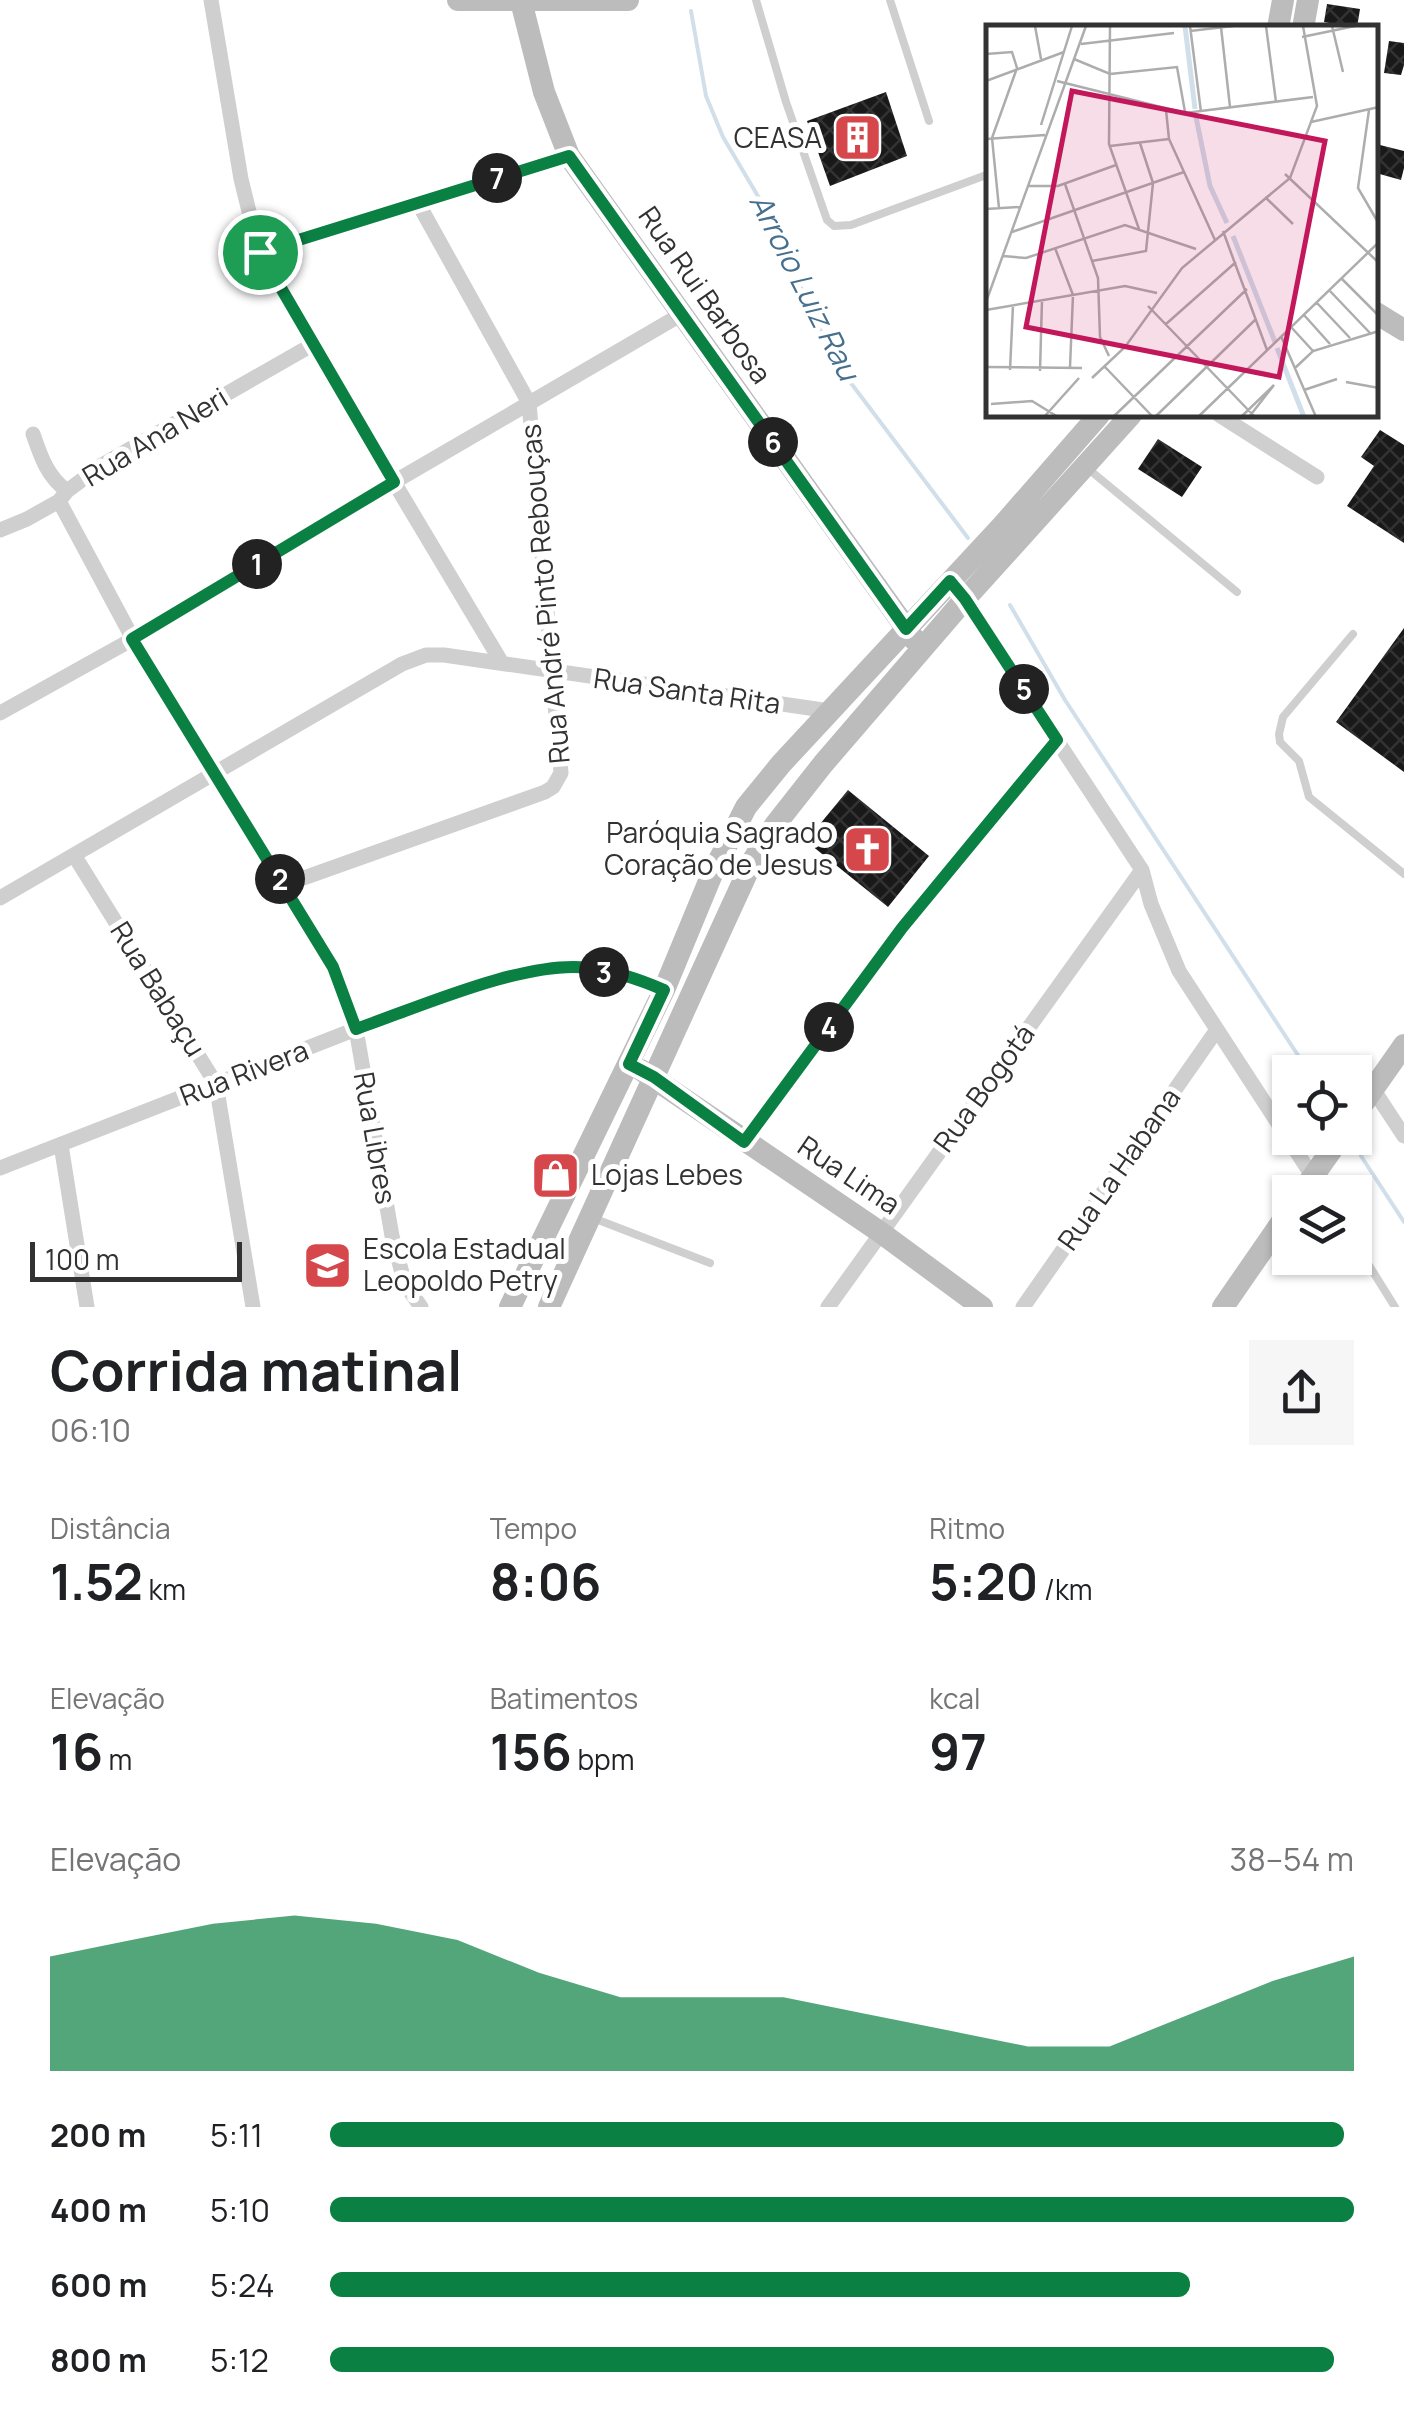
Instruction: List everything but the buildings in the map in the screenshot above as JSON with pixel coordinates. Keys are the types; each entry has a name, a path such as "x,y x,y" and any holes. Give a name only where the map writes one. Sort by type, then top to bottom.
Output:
{"main road":[{"path":"458,0 628,0"},
{"path":"1279,25 1283,0"},
{"path":"1304,25 1308,0"},
{"name":"Rua Rui Barbosa","path":"521,1 544,92 569,156 922,650"},
{"path":"1379,315 1404,330"},
{"path":"958,590 922,650 823,764 775,825 754,860 546,1307 513,1301 664,990 712,874 746,807 906,629 958,590 1047,492 1097,418"},
{"path":"1047,492 1084,466 1128,418"},
{"path":"1373,1089 1404,1045"},
{"name":"Rua Lima","path":"629,1064 654,1077 880,1232 982,1307"},
{"path":"563,1202 589,1216"},
{"path":"1223,1307 1272,1236"}],"street":[{"path":"211,0 242,179 260,252 502,663"},
{"path":"260,252 569,156"},
{"name":"Rua André Pinto Rebouças","path":"284,885 544,792 559,779 561,764 529,403 418,202"},
{"path":"0,713 682,314"},
{"name":"Rua Ana Neri","path":"0,530 28,519 102,465 312,345"},
{"path":"1224,418 1317,477"},
{"name":"Rua Libres","path":"33,434 46,469 56,482 132,639 333,967 356,1029 392,1236 405,1284 421,1307"},
{"path":"958,590 1142,870 1151,904 1179,972 1305,1175"},
{"name":"Rua Santa Rita","path":"214,774 402,664 426,655 830,711"},
{"path":"744,1142 902,928 1057,740"},
{"path":"0,898 214,774"},
{"name":"Rua Babaçu","path":"74,855 216,1084 253,1307"},
{"name":"Rua Bogotá","path":"828,1307 1142,870"},
{"name":"Rua Rivera","path":"0,1168 356,1029 486,983 538,970 587,967 664,990"},
{"name":"Rua La Habana","path":"1022,1307 1216,1032"},
{"path":"1373,1089 1404,1136"},
{"path":"61,1144 87,1307"}],"lane":[{"path":"756,0 826,220 834,226 851,225 986,175"},
{"path":"890,0 929,121"},
{"path":"1084,466 1236,592"},
{"path":"1353,634 1283,717 1280,742 1298,762 1309,797 1404,874"},
{"path":"589,1216 710,1263"},
{"path":"1372,1271 1395,1307"}],"waterway":[{"name":"Arroio Luiz Rau","path":"691,11 706,96 723,137 762,203 835,362 968,538"},
{"name":"Arroio Luiz Rau","path":"1010,605 1065,700 1298,1055"},
{"name":"Arroio Luiz Rau","path":"1361,1156 1404,1222"}],"place":[{"name":"CEASA","path":"857,138"},
{"name":"Paróquia Sagrado Coração de Jesus","path":"868,849"},
{"name":"Lojas Lebes","path":"556,1175"},
{"name":"Escola Estadual Leopoldo Petry","path":"328,1265"}],"route":[{"path":"569,156 906,629 950,581 1057,740 902,928 744,1142 654,1077 629,1064 664,990 649,984 587,967 538,970 486,983 356,1029 333,967 132,639 394,482 260,252 569,156"}]}
